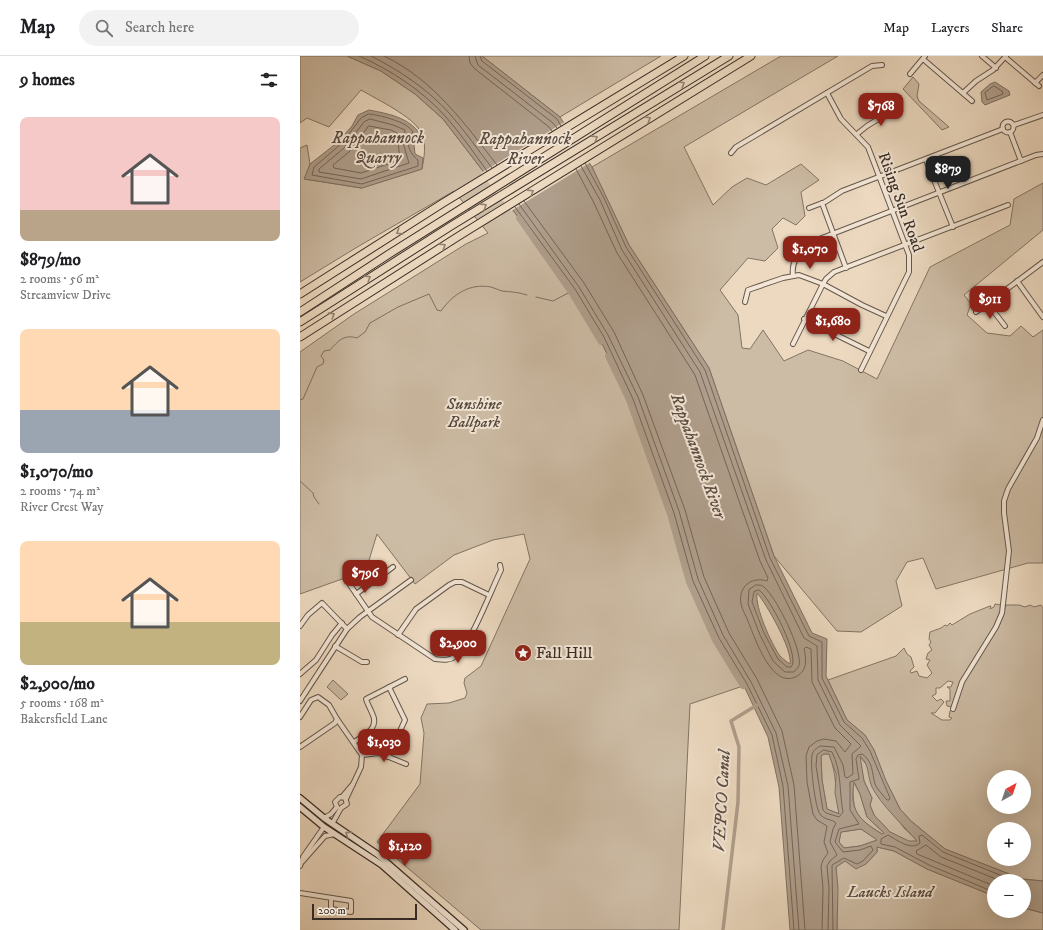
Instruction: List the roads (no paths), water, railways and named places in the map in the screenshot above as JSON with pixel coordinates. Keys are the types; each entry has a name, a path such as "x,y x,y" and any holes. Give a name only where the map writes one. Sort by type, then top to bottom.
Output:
{"highway":[{"path":"300,294 443,203 684,56"},
{"path":"300,312 705,56"},
{"path":"300,322 451,226 729,56"},
{"path":"300,336 462,234 752,56"}],"main road":[{"path":"300,798 332,824 377,854 464,930"},
{"path":"300,807 324,827 382,865 455,930"},
{"path":"324,827 332,824"}],"street":[{"path":"982,56 996,68"},
{"path":"963,93 976,80 989,74 996,68 1005,56 1037,85 1043,74"},
{"path":"910,74 924,57 972,101"},
{"path":"730,154 736,147 872,66 882,65"},
{"name":"Rising Sun Road","path":"827,94 841,119 868,147 909,255 909,272 886,316 861,370"},
{"path":"857,134 896,108"},
{"path":"1003,129 1003,125 1006,122 1010,122 1014,125 1043,115"},
{"path":"1010,132 1014,129 1014,125"},
{"path":"1003,129 1005,132 1010,132"},
{"path":"809,208 822,204 842,191 926,160 1003,129"},
{"path":"1010,132 1021,161"},
{"path":"793,275 792,269 803,248 809,243 1021,161 1043,154"},
{"path":"926,160 953,227"},
{"path":"822,204 846,268"},
{"path":"793,344 822,284 834,272 1008,205"},
{"path":"976,312 1043,262"},
{"path":"745,302 748,290 793,275 799,275 822,284 886,316"},
{"path":"1017,281 1041,311 1043,317"},
{"path":"988,304 1005,326"},
{"path":"804,319 869,351"},
{"path":"953,709 962,682 1000,620 1004,605 1010,551 1004,513 1004,501 1008,489 1037,438 1043,420"},
{"path":"350,585 372,618 436,659 444,660 451,659 463,650 501,570 500,565"},
{"path":"356,594 393,567"},
{"path":"300,701 347,629 367,612 411,580"},
{"path":"398,635 416,609 455,582 462,582 489,595"},
{"path":"300,626 308,615 322,603 347,629"},
{"path":"300,674 316,660 332,635 342,623"},
{"path":"335,646 362,662 367,662"},
{"path":"354,742 369,732 374,726 374,716 366,698 405,678"},
{"path":"388,756 405,720 389,686"},
{"path":"300,717 311,700 318,697 329,705 362,755 361,767 344,798 346,806 339,808 324,818"},
{"path":"300,747 335,723 337,719"},
{"path":"362,755 375,753 388,756 406,764"},
{"path":"332,824 339,808 336,800 344,798"},
{"path":"301,863 304,856 324,827"},
{"path":"301,863 325,837 335,834"},
{"path":"300,893 351,901 350,912 331,909 331,898"}],"water":[{"name":"Rappahannock River","path":"347,56 482,56 560,117 592,167 629,245 709,368 774,556 812,633 827,639 826,676 847,720 865,735 874,750 886,781 900,809 911,821 945,849 1009,874 987,874 987,893 927,869 894,851 877,847 877,852 866,864 856,869 845,861 836,867 838,888 837,930 790,930 779,787 768,737 744,686 715,640 689,582 670,514 629,400 600,339 571,292 519,218 443,119 415,94 381,71","holes":["757,593 772,616 783,638 790,657 790,664 780,656 772,643 758,607","824,754 829,754 836,774 835,793 839,814 827,809 822,780 821,756","860,756 865,763 870,783 876,794 917,841 909,841 890,832 874,815 870,805 872,798 864,781","854,782 860,794 867,817 884,833 882,834 874,829 862,819 855,807 853,792","861,829 877,840 860,846 844,848 839,842 841,832"]},
{"path":"995,82 1009,91 1010,95 985,105 982,102 981,92 990,84"},
{"name":"Rappahannock Quarry","path":"369,110 398,117 415,128 420,134 418,137 413,137 415,154 423,158 422,169 362,188 304,179 310,164 338,142 352,126 358,115"},
{"name":"Rappahannock River","path":"1031,880 1043,881 1043,913 1031,910"}],"waterway":[{"path":"519,218 571,292 601,342"},
{"path":"300,400 303,399 317,367 323,364 324,360 321,356 324,351 330,350 342,339 348,337 357,338 365,332 370,323 398,307 429,294 437,310 441,311 451,300 463,291 469,288 483,286 527,295"},
{"path":"536,297 553,301 572,291"},
{"path":"608,356 629,400 670,514 689,582 715,640 743,686"},
{"path":"300,481 313,493 319,504"},
{"name":"VEPCO Canal","path":"723,930 738,802 739,747 731,721 757,705"}],"place":[{"name":"Fall Hill","path":"523,653"}],"park label":[{"name":"Sunshine Ballpark","path":"474,413"},
{"name":"Laucks Island","path":"890,892"}]}
